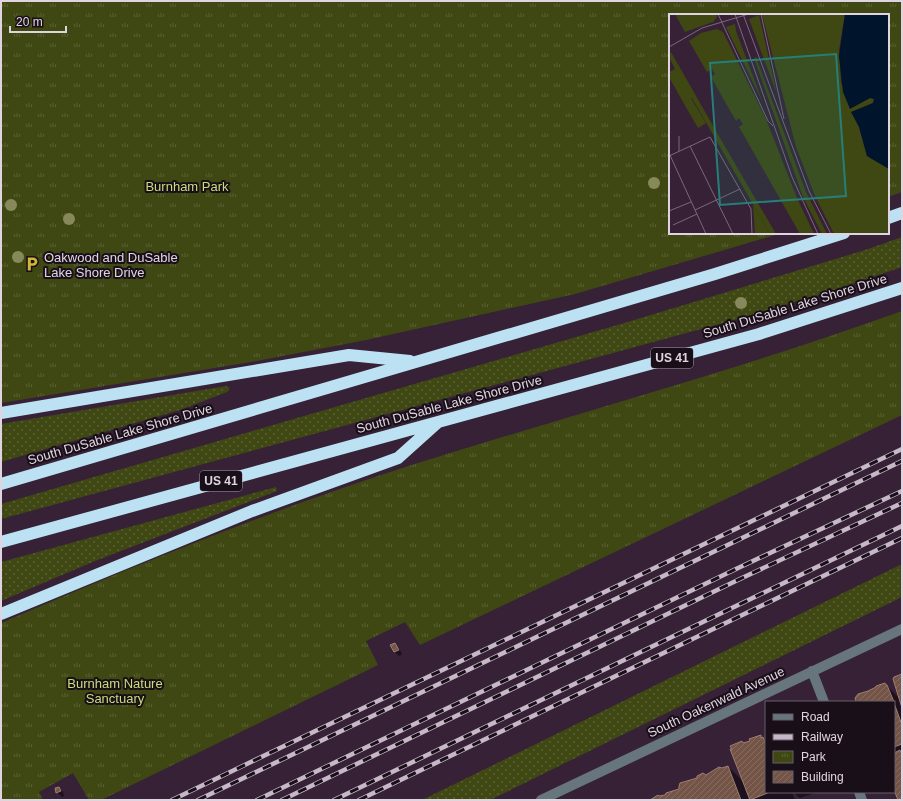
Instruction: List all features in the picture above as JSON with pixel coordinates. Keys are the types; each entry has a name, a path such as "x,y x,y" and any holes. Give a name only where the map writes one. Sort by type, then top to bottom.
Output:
{"highway":[{"path":"889,218 902,213"},
{"name":"South DuSable Lake Shore Drive","path":"1,484 715,274 841,234"},
{"name":"South DuSable Lake Shore Drive","path":"1,542 759,334 902,288"},
{"path":"1,413 349,355 417,362"},
{"path":"1,614 252,511 398,458 440,421"}],"street":[{"name":"South Oakenwald Avenue","path":"541,800 902,629"},
{"path":"812,671 824,701"}],"green space":[{"name":"Burnham Park","path":"1,1 902,1 902,192 889,197 889,14 669,14 669,234 779,234 575,294 366,340 251,362 1,403"},
{"path":"902,237 902,267 825,293 749,316 1,519 1,504 621,324 865,250"},
{"name":"Burnham Nature Sanctuary","path":"902,311 902,415 420,645 405,622 366,641 378,665 101,800 89,800 73,773 39,792 43,800 1,800 1,623 189,545 332,491 446,454 773,355"},
{"path":"226,386 229,387 227,392 180,410 1,462 1,424"},
{"path":"276,487 277,491 95,561 1,601 1,562"},
{"path":"902,564 902,597 490,800 422,800"}],"building":[{"path":"395,643 399,650 394,652 390,645"},
{"path":"902,674 902,708 893,679 894,677"},
{"path":"885,683 894,701 856,701 855,698 858,694 868,691"},
{"path":"895,706 902,725 902,744 895,747"},
{"path":"761,735 761,738 763,737 765,742 765,793 768,793 750,800 730,749 732,749 730,746 742,741 743,743 750,741 749,739"},
{"path":"900,750 902,755 902,800 898,800 895,792 895,752"},
{"path":"728,766 741,800 650,800 658,795 665,795 666,793 679,789 680,783 697,778 697,776 703,773 706,775 719,767 722,768"},
{"path":"59,787 61,791 56,793 55,788"}],"railway":[{"path":"172,800 902,449"},
{"path":"198,800 902,461"},
{"path":"257,800 736,569 902,491"},
{"path":"282,800 742,578 902,503"},
{"path":"334,800 902,526"},
{"path":"359,800 902,538"}],"place":[{"name":"Oakwood and DuSable Lake Shore Drive","path":"32,264"}]}
